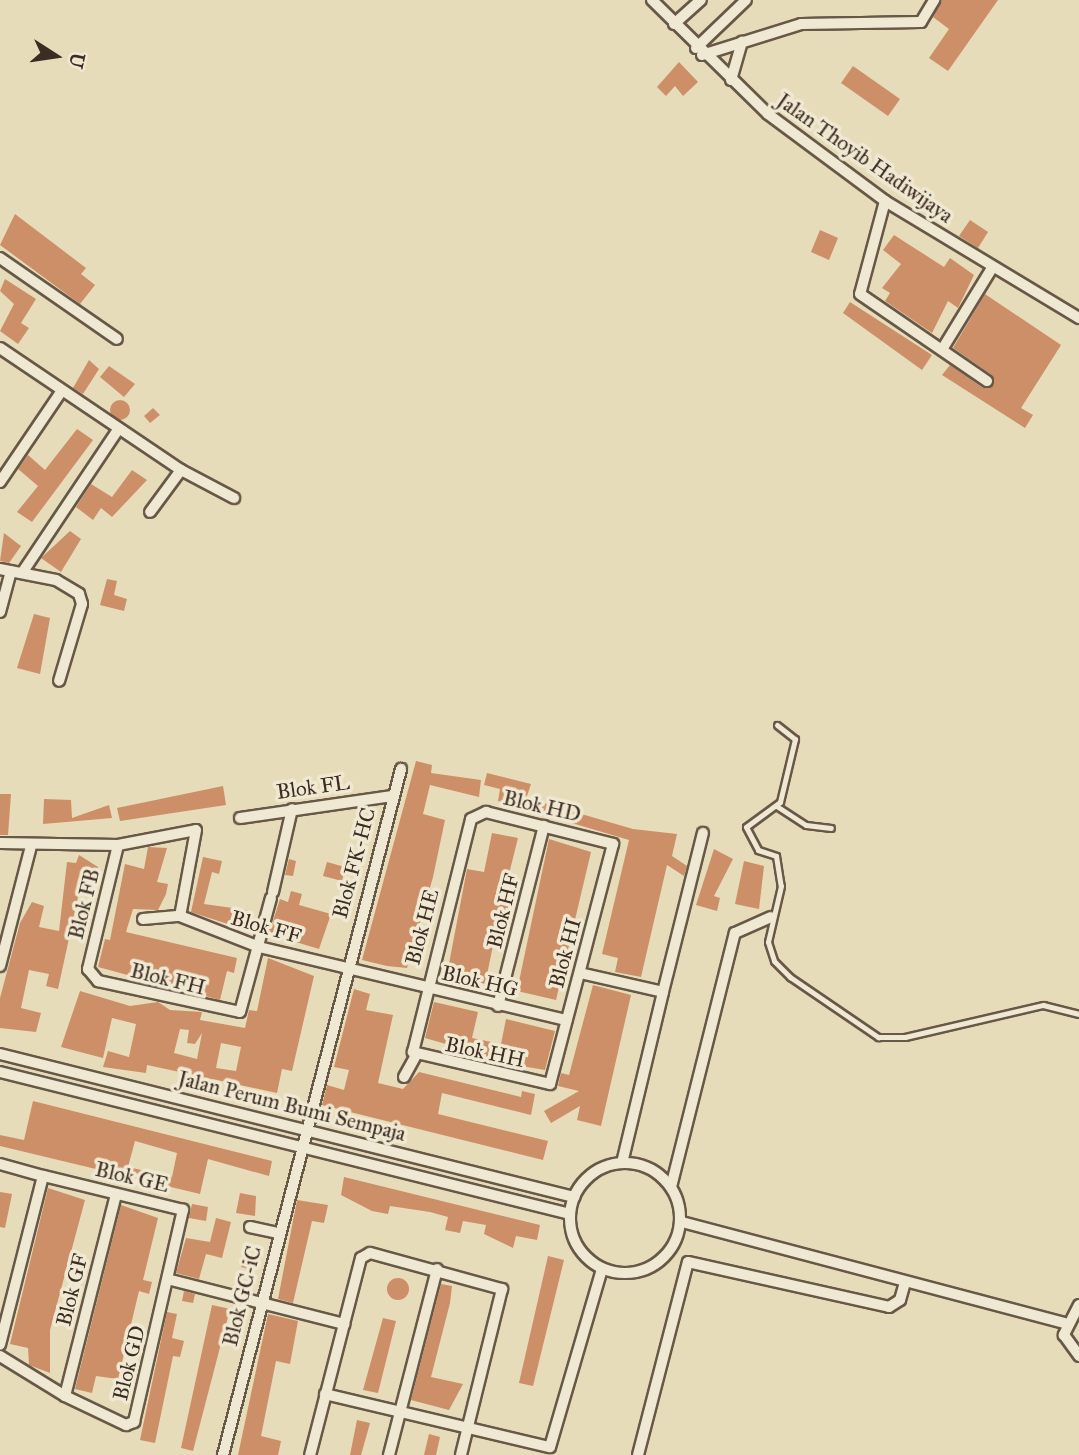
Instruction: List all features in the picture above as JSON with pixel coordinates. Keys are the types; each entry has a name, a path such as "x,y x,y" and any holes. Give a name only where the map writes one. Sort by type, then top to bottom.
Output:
{"street":[{"name":"Jalan Thoyib Hadiwijaya","path":"652,0 699,52 731,80 885,201 992,268 1079,318"},
{"path":"674,24 701,0"},
{"path":"699,52 746,0"},
{"path":"699,52 801,24 921,22 934,0"},
{"path":"731,80 742,42"},
{"path":"885,201 860,294 943,348 987,381"},
{"path":"0,258 117,339"},
{"path":"943,348 992,268"},
{"path":"1,349 61,392 181,470 234,498"},
{"path":"0,482 61,392"},
{"path":"0,612 11,571 119,428"},
{"path":"150,512 181,470"},
{"path":"11,571 79,594 82,604 59,681"},
{"name":"Blok FK-HC","path":"303,1128 401,769"},
{"name":"Blok FL","path":"240,818 392,796"},
{"path":"259,947 292,809"},
{"name":"Blok HD","path":"471,819 478,811 608,841"},
{"name":"Blok HE","path":"404,1077 415,1050 426,988 471,819"},
{"name":"Blok HF","path":"498,1006 544,827"},
{"path":"0,843 118,845 197,830 180,916 143,919"},
{"path":"622,1163 703,833"},
{"name":"Blok HI","path":"554,1078 566,1020 613,850 608,841"},
{"path":"0,966 31,845"},
{"name":"Blok FB","path":"89,972 118,845"},
{"name":"Blok FF","path":"180,916 259,947 345,968"},
{"path":"671,1187 735,933 771,917"},
{"name":"Blok FH","path":"89,972 99,981 240,1012 259,947"},
{"name":"Blok HG","path":"345,968 566,1020"},
{"path":"580,973 663,992"},
{"name":"Blok HH","path":"415,1050 545,1084 554,1078"},
{"name":"Jalan Perum Bumi Sempaja","path":"0,1054 574,1197"},
{"name":"Jalan Perum Bumi Sempaja","path":"0,1072 570,1214"},
{"name":"Blok GC-iC","path":"223,1455 303,1128"},
{"path":"622,1163 658,1173 671,1187 682,1222 664,1258 648,1269 630,1274 602,1269 580,1251 570,1214 574,1197 593,1173 622,1163"},
{"name":"Blok GE","path":"0,1164 183,1210 171,1280"},
{"path":"0,1345 43,1175"},
{"name":"Blok GF","path":"65,1396 116,1194"},
{"path":"682,1222 1065,1323"},
{"path":"250,1227 278,1233"},
{"path":"310,1455 364,1255 437,1269 502,1289 461,1455"},
{"path":"638,1455 688,1262 889,1307 900,1300 905,1282"},
{"path":"389,1455 437,1269"},
{"path":"325,1394 400,1409 549,1451 602,1269"},
{"path":"171,1280 344,1324"},
{"name":"Blok GD","path":"65,1396 126,1425 134,1422 171,1280"},
{"path":"1079,1304 1065,1323 1068,1346 1079,1356"},
{"path":"0,1356 65,1396"}],"lane":[{"path":"776,725 795,739 778,807 746,827 758,850 776,856 781,886 771,917 774,961 830,1008 878,1037 905,1037 1043,1005 1079,1014"},
{"path":"778,807 806,825 831,828"}],"building":[{"path":"942,0 998,0 948,71 929,58 949,29 933,17"},
{"path":"679,62 698,82 683,96 675,86 666,96 657,87"},
{"path":"853,66 900,99 888,116 841,83"},
{"path":"15,214 86,268 81,274 95,285 80,304 0,245"},
{"path":"970,220 988,232 978,248 959,236"},
{"path":"820,230 838,238 829,260 811,252"},
{"path":"894,235 944,267 950,258 974,275 958,308 948,301 932,333 885,301 890,293 882,288 901,264 883,250"},
{"path":"5,279 36,299 21,323 29,328 18,344 0,331 14,304 0,291"},
{"path":"985,294 1061,345 1021,408 1033,415 1025,428 942,375 950,365 983,388 994,385 992,375 953,348"},
{"path":"850,302 932,355 922,370 843,313"},
{"path":"89,360 99,369 83,394 73,388"},
{"path":"109,366 135,384 124,397 100,377"},
{"path":"120,400 127,403 130,410 127,417 120,420 113,417 110,410 113,403"},
{"path":"153,408 160,415 150,423 144,416"},
{"path":"77,429 93,440 32,522 17,512 38,486 18,469 28,455 45,470"},
{"path":"132,470 147,480 112,517 101,508 93,520 76,507 91,484 112,497"},
{"path":"70,531 81,539 61,572 41,558"},
{"path":"4,533 21,546 9,563 0,561"},
{"path":"107,579 117,581 114,595 127,599 124,611 100,605"},
{"path":"34,614 50,618 40,674 17,668"},
{"path":"416,761 432,765 431,773 481,780 479,797 430,785 423,814 445,820 433,877 407,968 362,960"},
{"path":"487,773 531,784 527,796 540,802 633,829 677,834 672,856 687,866 684,876 667,865 641,977 615,972 618,958 602,954 629,840 498,801 500,789 484,785"},
{"path":"223,786 226,805 120,821 117,808"},
{"path":"0,794 11,794 8,835 0,835"},
{"path":"44,799 71,800 72,818 109,805 112,818 43,824"},
{"path":"492,833 518,838 507,882 515,884 504,923 498,922 485,984 447,974 467,869 484,872"},
{"path":"549,839 591,852 556,1000 517,991"},
{"path":"148,847 167,848 157,882 168,884 166,894 158,910 133,909 126,932 237,958 234,973 227,971 220,1000 98,967 105,939 110,940 125,864 144,869"},
{"path":"714,849 733,859 714,896 720,898 717,911 696,905"},
{"path":"79,855 98,867 96,877 83,874 58,989 46,986 49,974 29,970 21,1008 41,1013 36,1032 0,1028 0,998 20,923 32,902 44,906 39,927 59,931 67,862 76,863"},
{"path":"203,857 222,861 219,874 212,872 204,904 247,910 243,929 191,912"},
{"path":"289,859 296,861 293,876 285,875"},
{"path":"744,861 764,866 759,909 735,904"},
{"path":"327,862 345,867 342,881 323,876"},
{"path":"291,891 302,894 299,905 331,914 319,949 269,934 280,899 288,902"},
{"path":"268,958 314,976 292,1071 282,1069 277,1093 147,1065 146,1073 103,1067 108,1051 129,1057 136,1024 112,1018 103,1058 61,1047 80,991 130,1006 158,1002 170,1010 202,1012 200,1020 245,1028 249,1010 257,1011","holes":["180,1029 189,1030 187,1043 195,1044 202,1033 197,1059 174,1053","221,1043 241,1047 236,1071 216,1068"]},
{"path":"593,985 631,995 601,1126 577,1120 580,1106 551,1123 544,1111 579,1091 558,1086 561,1073 569,1075"},
{"path":"354,989 370,994 366,1010 393,1015 378,1083 403,1089 419,1072 521,1097 522,1091 535,1094 531,1115 442,1093 438,1114 548,1141 543,1160 322,1105 327,1085 344,1090 349,1070 334,1067"},
{"path":"434,1002 478,1012 472,1038 501,1044 506,1019 555,1031 545,1070 469,1057 470,1051 425,1038"},
{"path":"33,1101 272,1161 269,1176 208,1159 200,1194 0,1146 0,1135 24,1140","holes":["135,1141 177,1153 172,1177 128,1167"]},
{"path":"344,1177 540,1225 537,1240 516,1236 513,1248 484,1234 486,1225 463,1221 460,1233 445,1230 448,1217 430,1212 390,1206 388,1214 372,1211 341,1195"},
{"path":"48,1188 85,1200 50,1330 50,1373 29,1365 28,1348 10,1344"},
{"path":"0,1192 12,1194 5,1228 0,1227"},
{"path":"240,1193 256,1196 255,1216 236,1213"},
{"path":"297,1200 328,1205 324,1223 312,1221 293,1303 278,1299"},
{"path":"192,1204 208,1207 206,1221 189,1218"},
{"path":"121,1205 158,1218 143,1280 152,1282 149,1294 139,1291 118,1379 96,1376 92,1393 75,1389"},
{"path":"216,1218 231,1222 222,1258 206,1254 199,1279 176,1273 186,1238 210,1242"},
{"path":"548,1256 564,1260 533,1386 519,1383"},
{"path":"243,1257 256,1260 254,1270 241,1267"},
{"path":"398,1278 408,1285 409,1289 402,1299 398,1300 388,1293 387,1289 394,1279"},
{"path":"441,1284 452,1286 431,1377 463,1384 449,1410 411,1400"},
{"path":"184,1291 195,1294 193,1303 182,1301"},
{"path":"212,1305 230,1309 193,1451 181,1448"},
{"path":"167,1312 177,1314 172,1338 184,1341 180,1357 173,1356 155,1443 140,1440"},
{"path":"268,1314 298,1321 290,1364 276,1361 261,1436 281,1441 278,1455 238,1455"},
{"path":"383,1318 396,1321 378,1393 363,1390"},
{"path":"357,1420 370,1423 361,1455 350,1455"},
{"path":"429,1434 440,1437 436,1455 424,1455"}]}
